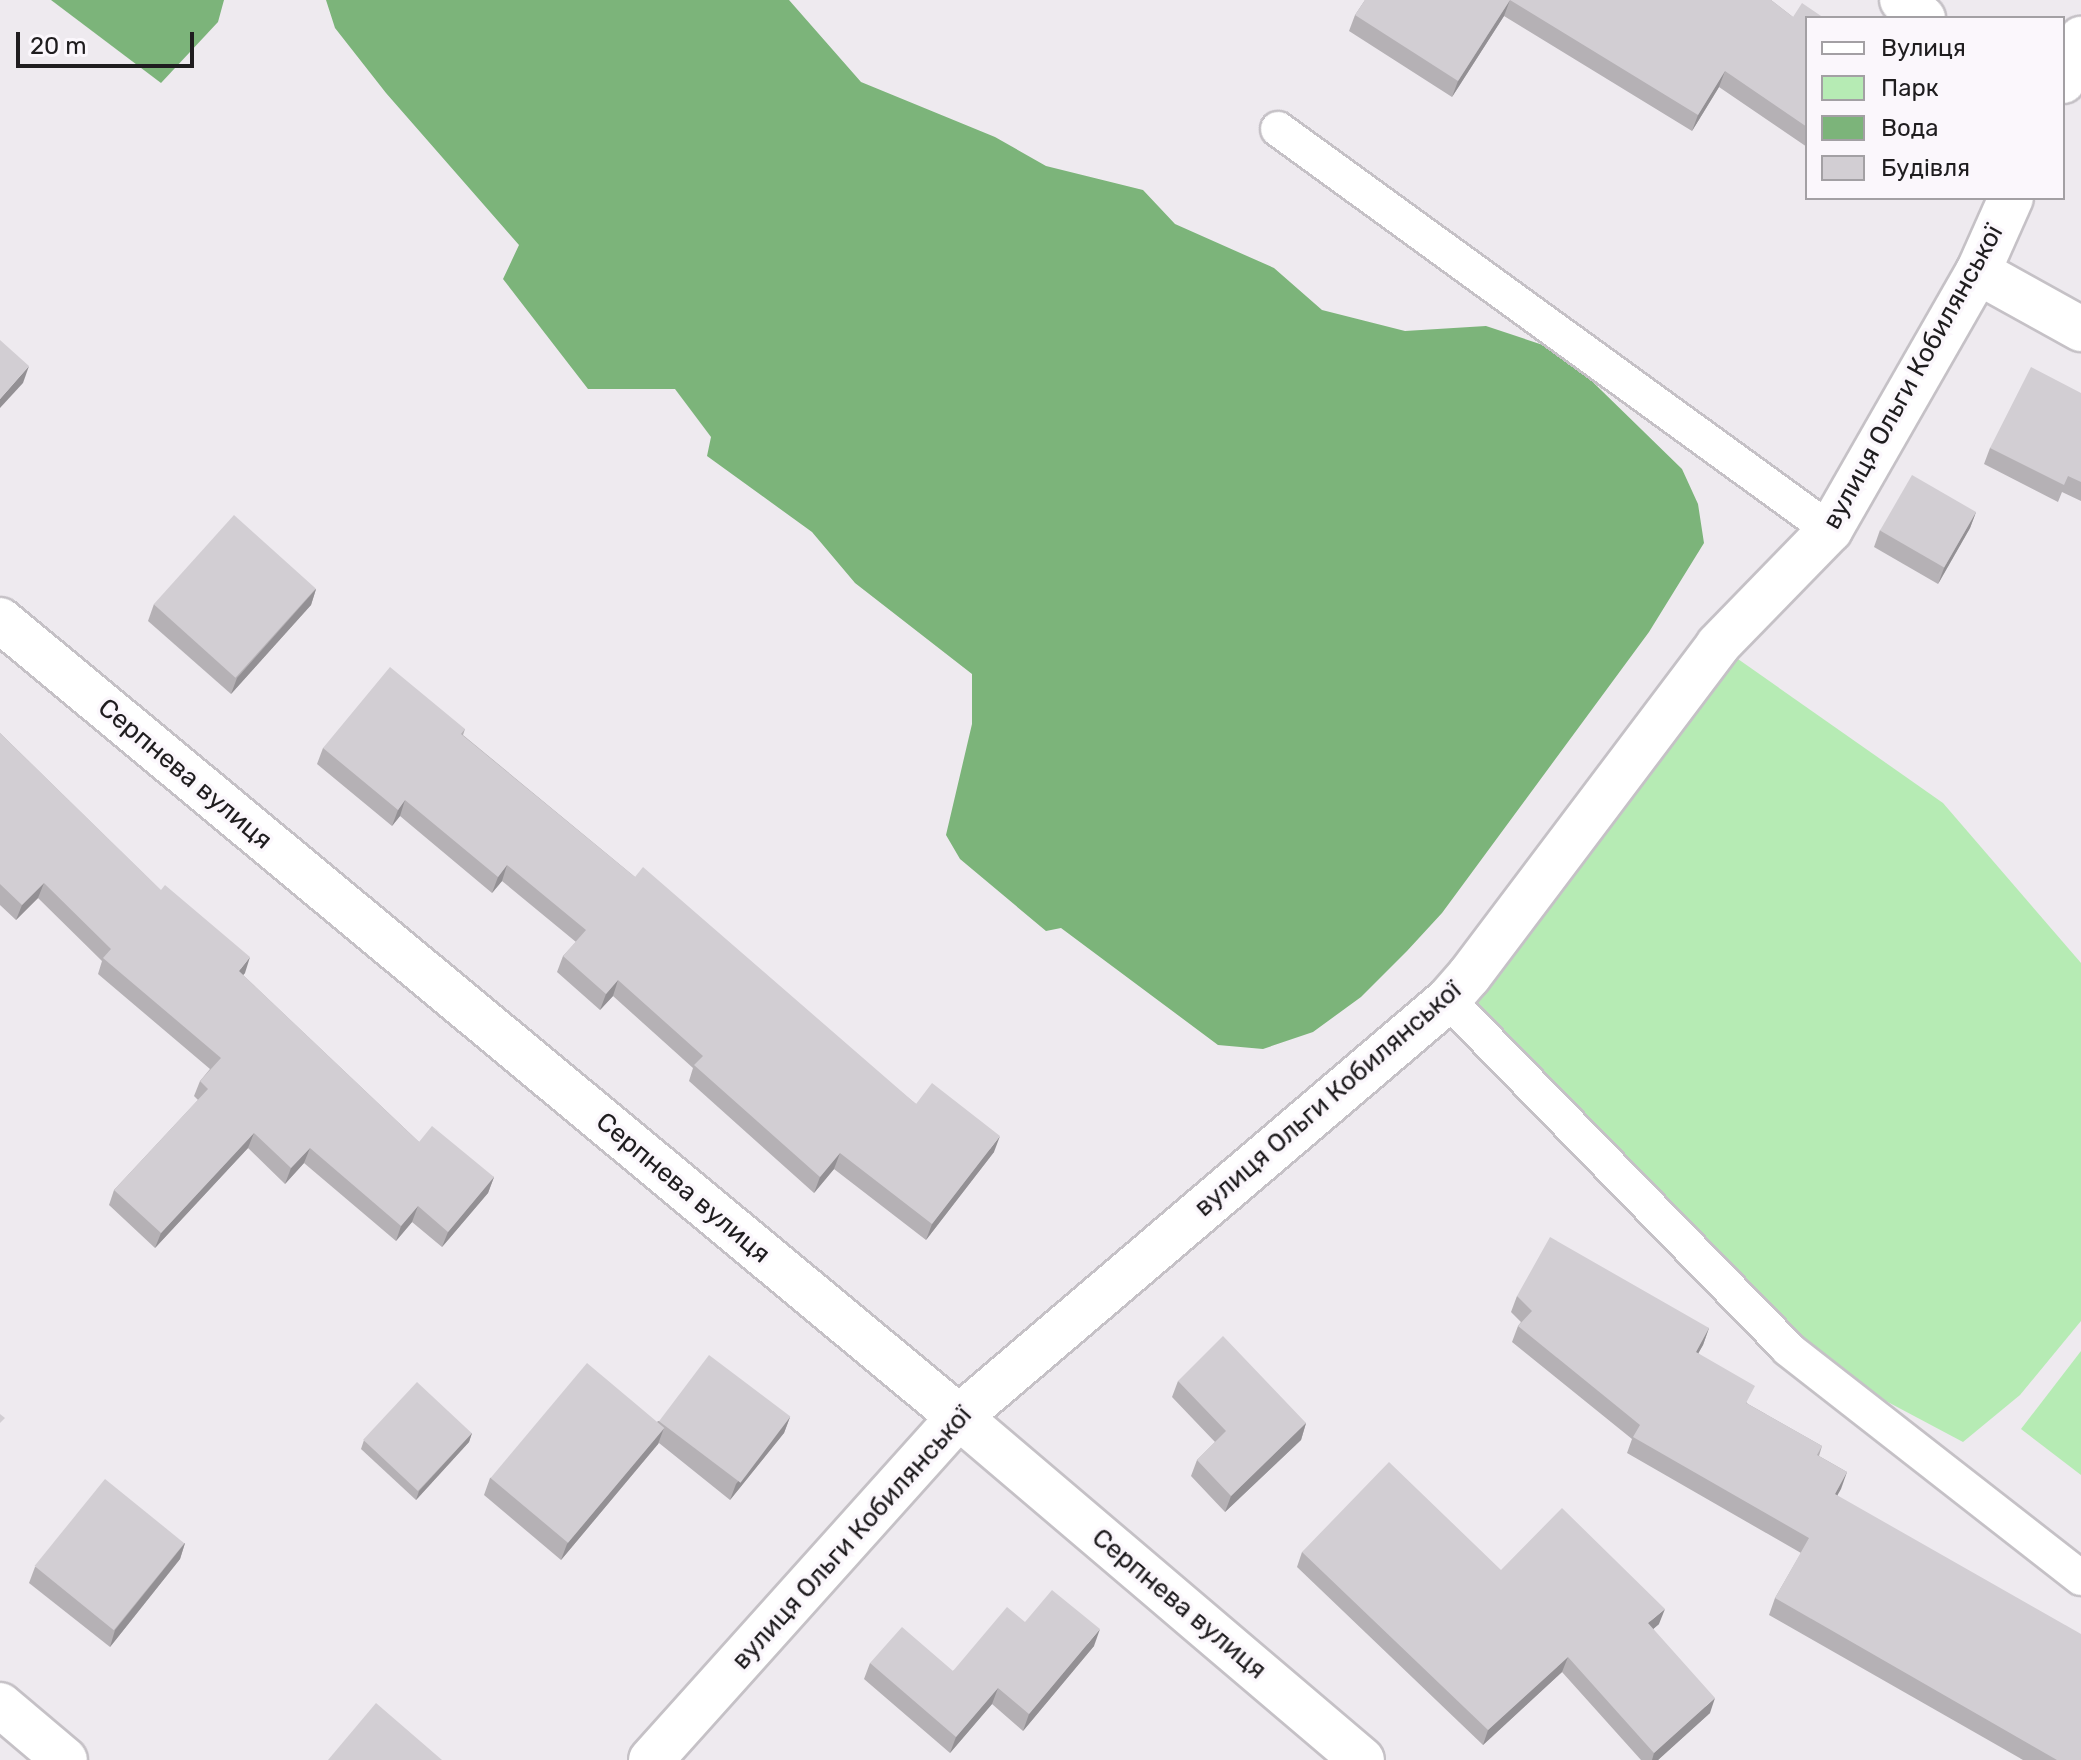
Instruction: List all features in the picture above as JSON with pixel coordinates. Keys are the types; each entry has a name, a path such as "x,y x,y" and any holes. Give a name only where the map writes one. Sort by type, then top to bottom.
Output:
{"street":[{"path":"1902,0 1921,16"},
{"path":"2065,76 2081,39"},
{"name":"вулиця Ольги Кобилянської","path":"651,1760 959,1417 1448,1000 1718,645 1830,530 1978,272 2010,200"},
{"path":"1978,272 2081,329"},
{"name":"Серпнева вулиця","path":"0,620 959,1417 1362,1760"},
{"path":"0,1705 65,1760"}],"lane":[{"path":"1278,129 1830,530"},
{"path":"1448,1000 1788,1349 2081,1578"}],"green space":[{"path":"1718,645 1943,803 2081,963 2081,1321 2020,1395 1963,1442 1788,1349 1448,1000"},
{"path":"2081,1351 2081,1475 2021,1429"}],"water":[{"path":"51,0 224,0 218,22 161,83"},
{"path":"326,0 789,0 861,82 995,137 1046,166 1143,190 1175,224 1274,268 1322,310 1405,331 1486,326 1561,351 1682,469 1698,504 1704,543 1649,632 1442,913 1407,951 1361,997 1313,1032 1263,1049 1218,1045 1061,928 1046,931 960,859 946,835 972,724 972,674 855,583 812,532 707,456 711,437 675,389 588,389 503,279 519,245 386,93 335,28"}],"building":[{"path":"1365,0 1510,0 1458,81 1355,15"},
{"path":"1510,0 1771,0 1793,17 1802,3 1821,16 1805,16 1805,126 1725,71 1698,115"},
{"path":"0,340 29,366 0,399"},
{"path":"2031,367 2081,393 2081,482 2068,476 2064,485 1990,448"},
{"path":"1912,475 1976,512 1944,567 1880,530"},
{"path":"234,515 316,589 235,678 154,604"},
{"path":"390,667 465,729 461,734 635,877 643,867 916,1104 932,1083 1000,1136 932,1224 840,1153 820,1177 694,1065 703,1056 618,980 606,994 563,956 586,930 507,865 498,877 405,800 398,810 323,748"},
{"path":"0,733 161,890 165,885 250,957 239,971 419,1142 432,1126 494,1177 448,1232 418,1206 401,1226 310,1148 291,1168 254,1133 161,1233 114,1190 208,1089 200,1081 221,1058 103,958 111,949 44,883 22,905 0,884"},
{"path":"1550,1237 1709,1328 1696,1352 1755,1386 1746,1403 1822,1446 1817,1455 1847,1472 1835,1494 2081,1634 2081,1760 2057,1760 1775,1598 1809,1538 1633,1437 1640,1425 1518,1326 1532,1311 1517,1296"},
{"path":"1223,1336 1306,1423 1231,1496 1197,1460 1226,1431 1178,1381"},
{"path":"709,1355 790,1416 741,1483 659,1421"},
{"path":"587,1363 664,1428 568,1543 491,1478"},
{"path":"417,1382 472,1433 418,1491 363,1440"},
{"path":"1389,1462 1501,1570 1562,1508 1665,1609 1648,1623 1715,1698 1654,1753 1568,1657 1488,1730 1302,1552"},
{"path":"105,1479 184,1543 114,1630 35,1566"},
{"path":"1052,1590 1100,1629 1029,1714 998,1688 956,1737 870,1663 902,1627 953,1671 1007,1607 1025,1622"},
{"path":"376,1703 442,1760 328,1760"}]}
